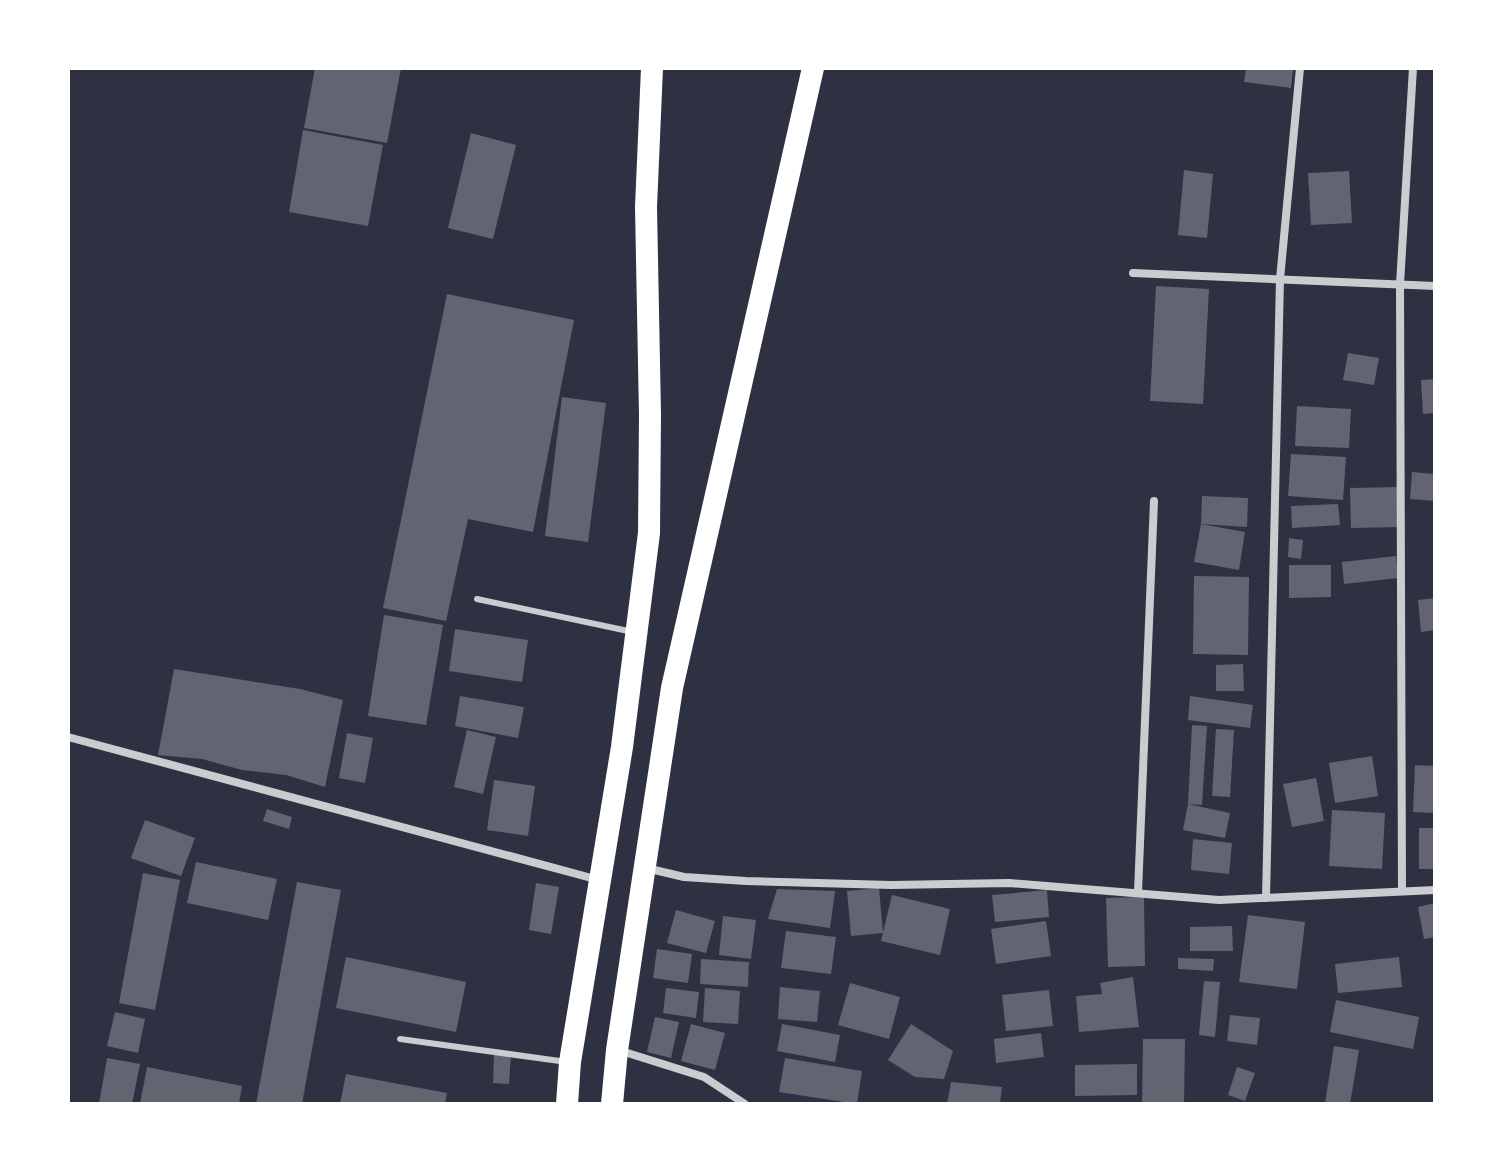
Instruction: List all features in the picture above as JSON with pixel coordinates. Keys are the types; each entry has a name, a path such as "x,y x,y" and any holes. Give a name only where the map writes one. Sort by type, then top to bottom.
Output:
{"highway":[{"path":"567,1104 570,1062 600,880 649,533 646,207 652,68"},
{"path":"612,1104 617,1050 672,688 813,68"}],"street":[{"path":"1266,898 1280,279 1300,68"},
{"path":"1402,891 1400,284 1413,68"},
{"path":"1133,273 1435,286"},
{"path":"1138,892 1154,501"},
{"path":"68,737 600,880"},
{"path":"644,868 684,877 746,881 891,885 1009,883 1219,900 1435,890"},
{"path":"617,1050 704,1077 745,1104"}],"lane":[{"path":"477,599 637,632"},
{"path":"400,1039 570,1062"}],"building":[{"path":"315,68 401,68 387,143 304,128"},
{"path":"1246,68 1293,68 1291,88 1244,82"},
{"path":"303,130 383,145 368,226 289,212"},
{"path":"471,133 516,145 493,239 448,228"},
{"path":"1184,170 1213,174 1207,238 1178,235"},
{"path":"1349,171 1352,223 1311,225 1308,173"},
{"path":"1156,286 1209,289 1203,404 1150,401"},
{"path":"447,294 574,320 533,532 468,519 446,621 383,608"},
{"path":"1348,353 1379,358 1374,385 1343,380"},
{"path":"1435,379 1435,413 1423,414 1421,380"},
{"path":"562,397 606,403 588,542 545,536"},
{"path":"1297,406 1351,409 1349,448 1295,446"},
{"path":"1291,454 1346,457 1343,500 1288,496"},
{"path":"1412,472 1435,474 1435,501 1410,499"},
{"path":"1400,487 1401,527 1351,528 1350,488"},
{"path":"1202,496 1248,498 1247,527 1201,524"},
{"path":"1338,504 1340,525 1292,528 1291,506"},
{"path":"1201,524 1245,532 1239,570 1194,562"},
{"path":"1289,538 1303,540 1301,559 1288,557"},
{"path":"1396,556 1398,578 1344,584 1342,562"},
{"path":"1289,565 1331,565 1331,597 1289,598"},
{"path":"1194,576 1249,577 1248,655 1193,654"},
{"path":"1435,598 1435,630 1421,632 1418,600"},
{"path":"384,615 443,625 426,725 368,716"},
{"path":"455,629 528,640 522,682 449,671"},
{"path":"1243,664 1244,691 1216,691 1216,665"},
{"path":"174,669 300,689 343,700 325,787 286,775 242,770 202,759 158,755"},
{"path":"460,696 524,707 518,738 455,726"},
{"path":"1190,696 1253,705 1250,728 1188,720"},
{"path":"1192,725 1207,726 1202,805 1188,804"},
{"path":"1216,729 1234,730 1230,797 1212,796"},
{"path":"467,730 496,737 483,794 454,787"},
{"path":"347,733 373,738 365,783 339,778"},
{"path":"1372,756 1378,796 1335,803 1329,763"},
{"path":"1415,765 1435,766 1435,813 1413,812"},
{"path":"1316,778 1324,821 1292,827 1283,784"},
{"path":"494,780 535,786 528,836 487,830"},
{"path":"1188,804 1230,813 1225,838 1183,830"},
{"path":"267,809 292,817 289,829 263,821"},
{"path":"1332,810 1385,813 1382,869 1329,866"},
{"path":"145,820 195,838 181,876 131,858"},
{"path":"1419,828 1435,828 1435,869 1419,869"},
{"path":"1193,839 1232,843 1229,874 1191,870"},
{"path":"196,862 277,879 268,920 187,903"},
{"path":"143,873 180,880 155,1010 119,1003"},
{"path":"297,882 341,890 302,1104 256,1104"},
{"path":"536,883 559,887 551,934 529,930"},
{"path":"879,888 883,933 851,936 847,891"},
{"path":"777,889 835,891 830,928 768,919"},
{"path":"1047,890 1049,917 995,922 992,895"},
{"path":"892,895 950,909 940,955 881,941"},
{"path":"1144,897 1145,966 1108,967 1106,898"},
{"path":"1435,903 1435,937 1424,939 1418,907"},
{"path":"676,910 715,921 706,953 667,943"},
{"path":"1248,915 1305,922 1297,989 1239,982"},
{"path":"723,916 756,920 751,959 719,955"},
{"path":"1046,921 1051,956 996,964 991,929"},
{"path":"1232,926 1233,951 1190,951 1190,927"},
{"path":"786,931 836,937 831,974 781,968"},
{"path":"657,949 692,954 688,983 653,978"},
{"path":"346,957 466,982 456,1032 336,1008"},
{"path":"1399,957 1402,987 1338,993 1335,964"},
{"path":"1178,958 1214,959 1213,971 1178,969"},
{"path":"701,959 749,962 748,987 700,984"},
{"path":"1133,977 1139,1027 1079,1032 1076,996 1102,994 1100,983"},
{"path":"1204,981 1220,982 1215,1037 1199,1035"},
{"path":"850,983 900,997 889,1039 838,1025"},
{"path":"780,987 820,991 817,1022 778,1019"},
{"path":"666,988 699,992 696,1018 663,1013"},
{"path":"705,988 740,991 738,1024 703,1022"},
{"path":"1049,990 1053,1026 1006,1031 1002,995"},
{"path":"1336,1000 1419,1017 1413,1049 1330,1032"},
{"path":"115,1012 145,1019 138,1053 107,1046"},
{"path":"1230,1015 1260,1018 1257,1045 1227,1041"},
{"path":"655,1017 679,1022 671,1058 647,1052"},
{"path":"691,1024 725,1033 715,1070 681,1061"},
{"path":"782,1024 840,1035 835,1062 777,1051"},
{"path":"911,1024 953,1051 944,1079 915,1077 888,1060"},
{"path":"1041,1033 1044,1057 996,1063 994,1039"},
{"path":"1143,1039 1185,1039 1184,1104 1142,1104"},
{"path":"1334,1046 1359,1050 1350,1104 1325,1103"},
{"path":"494,1054 511,1054 509,1084 493,1083"},
{"path":"107,1058 140,1064 132,1104 99,1104"},
{"path":"785,1058 862,1071 857,1104 779,1092"},
{"path":"1137,1064 1137,1095 1075,1096 1075,1065"},
{"path":"147,1067 242,1086 239,1104 140,1104"},
{"path":"1237,1067 1255,1073 1245,1101 1228,1095"},
{"path":"346,1074 447,1093 445,1104 340,1104"},
{"path":"951,1082 1002,1087 1000,1104 947,1104"}]}
